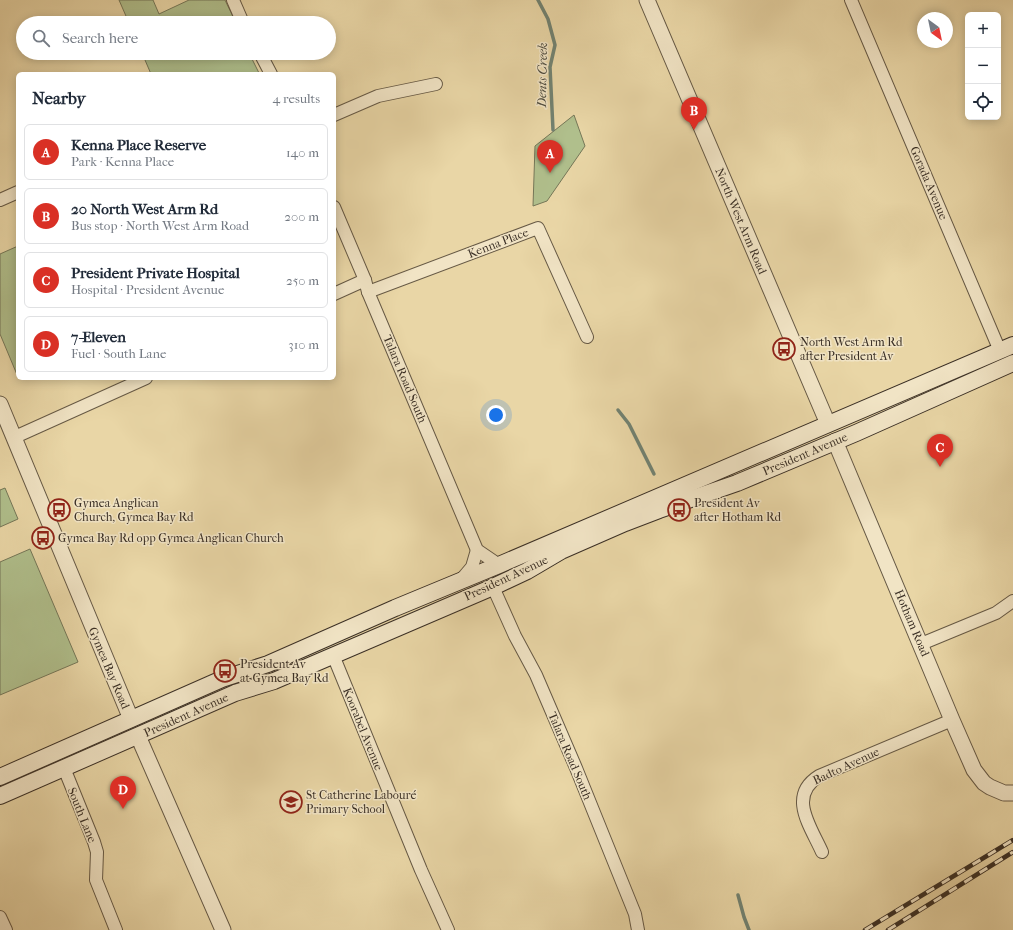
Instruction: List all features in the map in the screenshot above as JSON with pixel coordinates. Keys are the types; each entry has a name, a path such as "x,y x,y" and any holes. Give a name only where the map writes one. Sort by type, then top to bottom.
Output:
{"main road":[{"name":"President Avenue","path":"0,777 222,679 268,664 395,608 1006,348"},
{"name":"Gorada Avenue","path":"1006,348 1009,365"},
{"name":"President Avenue","path":"0,796 235,693 274,681 493,587 527,571 561,552 626,523 737,483 1009,365"},
{"name":"North West Arm Road","path":"828,424 835,441"},
{"path":"395,608 442,596 483,581 490,582 493,587"},
{"name":"Koorabel Avenue","path":"326,639 332,655"},
{"name":"Gymea Bay Road","path":"130,719 138,736"}],"street":[{"path":"233,0 240,16"},
{"name":"North West Arm Road","path":"647,0 828,424"},
{"name":"Gorada Avenue","path":"851,0 1006,348"},
{"path":"264,60 270,72"},
{"path":"336,114 378,96 436,84"},
{"path":"0,200 16,193"},
{"name":"Talara Road South","path":"336,212 476,550"},
{"name":"Kenna Place","path":"368,292 538,228 587,337"},
{"path":"336,293 365,280"},
{"path":"15,437 142,380"},
{"name":"Gymea Bay Road","path":"0,404 15,437 130,719"},
{"name":"Hotham Road","path":"835,441 952,720 979,778 990,787 1008,793"},
{"path":"459,582 472,567 476,550 499,565"},
{"name":"Talara Road South","path":"493,587 515,636 536,675 576,768 635,914 638,930"},
{"path":"921,644 996,613 1013,601"},
{"name":"Koorabel Avenue","path":"332,655 421,870 448,930"},
{"name":"Badto Avenue","path":"822,852 804,811 802,797 808,785 819,776 952,720"},
{"name":"Gymea Bay Road","path":"138,736 223,930"},
{"name":"South Lane","path":"64,768 94,842 97,852 96,880 116,930"},
{"path":"0,917 6,930"}],"green space":[{"path":"119,0 153,0 159,14 189,0 225,0 233,16 126,16"},
{"path":"145,60 252,60 258,72 150,72"},
{"path":"574,115 585,146 547,201 533,206 535,146"},
{"path":"16,247 16,372 0,334 0,254"},
{"path":"5,488 18,519 0,527 0,490"},
{"path":"30,549 78,662 0,695 0,562"}],"waterway":[{"name":"Dents Creek","path":"538,0 548,19 555,45 550,67 553,130"},
{"path":"618,410 629,424 654,474"},
{"path":"738,895 749,930"}],"railway":[{"path":"865,930 1013,840"},
{"path":"888,930 1013,852"}],"place":[{"name":"20 North West Arm Rd","path":"694,130"},
{"name":"Kenna Place Reserve","path":"550,173"},
{"name":"North West Arm Rd after President Av","path":"784,349"},
{"name":"President Private Hospital","path":"940,467"},
{"name":"Gymea Anglican Church, Gymea Bay Rd","path":"59,510"},
{"name":"President Av after Hotham Rd","path":"679,510"},
{"name":"Gymea Bay Rd opp Gymea Anglican Church","path":"43,538"},
{"name":"President Av at Gymea Bay Rd","path":"225,671"},
{"name":"St Catherine Labouré Primary School","path":"291,802"},
{"name":"7-Eleven","path":"123,809"}]}
